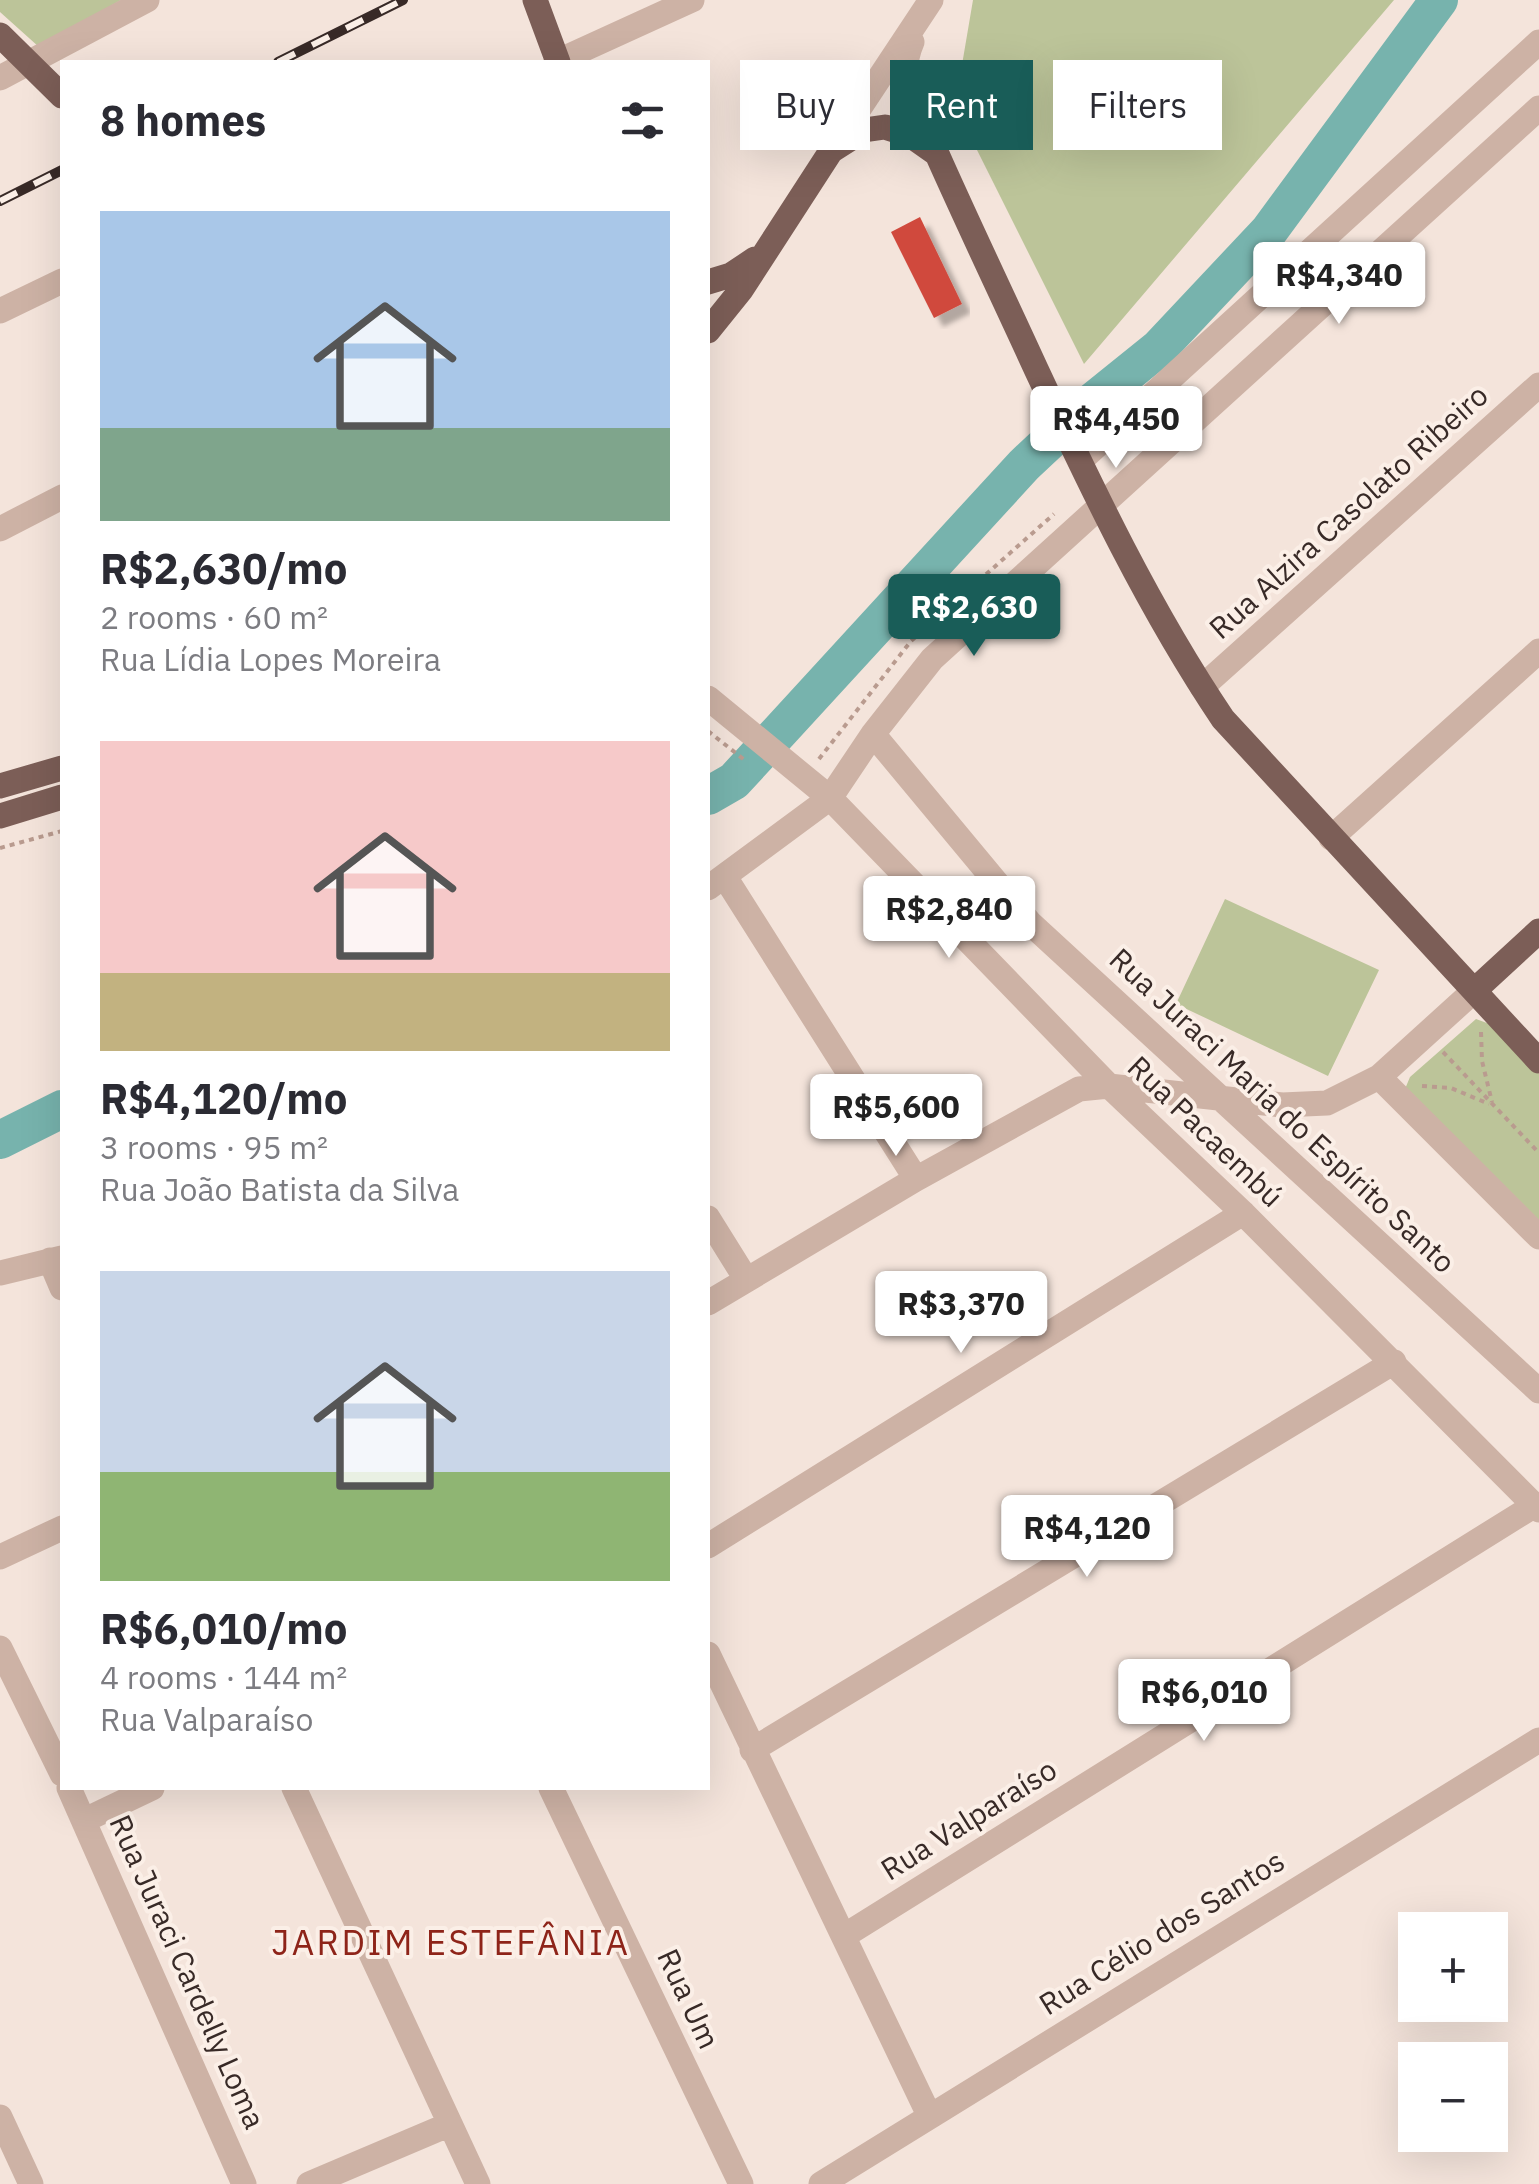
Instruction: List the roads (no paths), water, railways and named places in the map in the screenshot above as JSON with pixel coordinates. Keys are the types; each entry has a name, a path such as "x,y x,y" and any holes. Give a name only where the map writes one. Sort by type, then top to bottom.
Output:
{"main road":[{"path":"535,0 556,60"},
{"path":"0,35 46,80"},
{"path":"710,328 831,151 864,130 884,127 910,135 936,154 1150,602 1202,688 1223,719 1539,1061"},
{"path":"710,281 731,275 764,254"},
{"path":"0,786 60,769"},
{"path":"0,816 60,799"},
{"path":"1476,989 1539,931"},
{"path":"1444,956 1478,962 1509,958"}],"street":[{"path":"71,60 147,0"},
{"path":"561,60 692,0"},
{"path":"831,151 930,3"},
{"path":"930,3 903,70 910,101 936,154"},
{"path":"1076,453 1539,42"},
{"path":"0,78 46,80"},
{"path":"916,1180 716,882 830,798 873,734 932,659 1539,108"},
{"path":"0,311 60,282"},
{"name":"Rua Alzira Casolato Ribeiro","path":"1202,688 1539,385"},
{"path":"0,529 60,498"},
{"path":"1331,838 1539,651"},
{"name":"Rua Pacaembú","path":"710,700 830,798 1109,1086 1243,1213 1537,1507"},
{"name":"Rua Juraci Maria do Espírito Santo","path":"873,734 1030,923 1539,1390"},
{"path":"710,1302 1079,1089 1109,1086 1282,1106 1326,1103 1379,1077 1476,989"},
{"path":"1379,1077 1539,1237"},
{"path":"710,1545 1243,1213"},
{"path":"710,1221 746,1279"},
{"path":"0,1273 56,1259"},
{"path":"752,1750 1394,1362"},
{"name":"Rua Valparaíso","path":"844,1936 1537,1507"},
{"path":"0,1557 60,1529"},
{"path":"0,1648 60,1770"},
{"path":"710,1658 928,2115"},
{"name":"Rua Célio dos Santos","path":"821,2184 1539,1740"},
{"name":"Rua Juraci Cardelly Loma","path":"70,1790 244,2184"},
{"path":"85,1820 148,1790"},
{"path":"295,1790 478,2184"},
{"name":"Rua Um","path":"552,1790 740,2184"},
{"path":"0,2117 31,2184"},
{"path":"309,2184 448,2126"}],"waterway":[{"path":"710,795 734,781 1024,465 1087,406 1159,348 1269,231 1439,0"},
{"path":"0,1140 60,1110"}],"railway":[{"path":"282,60 403,0"},
{"path":"0,201 60,171"}],"district":[{"name":"JARDIM ESTEFÂNIA","path":"451,1943"}]}
